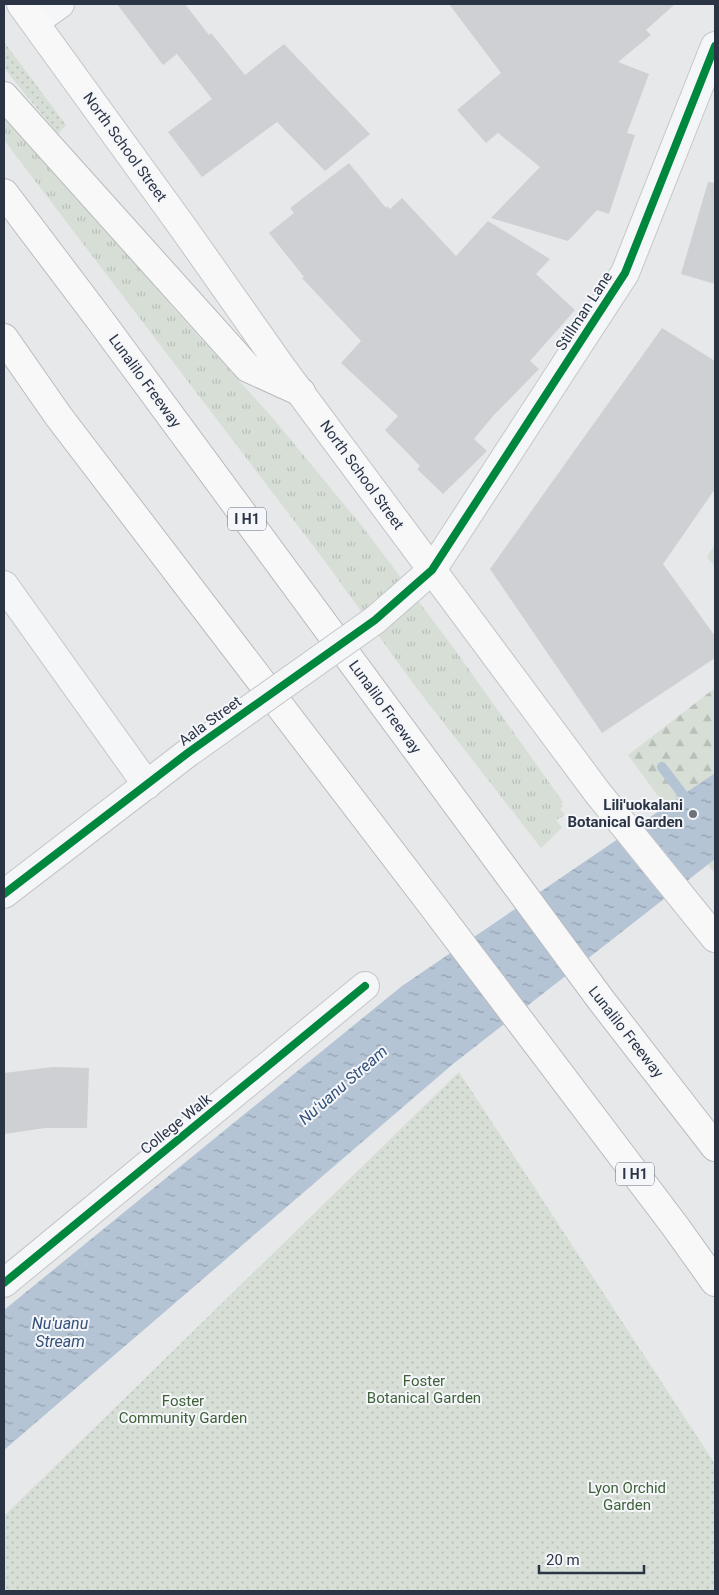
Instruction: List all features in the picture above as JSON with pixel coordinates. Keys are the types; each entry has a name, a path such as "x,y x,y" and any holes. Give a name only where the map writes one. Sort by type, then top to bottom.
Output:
{"main road":[{"name":"North School Street","path":"28,13 276,360 597,792 711,933"},
{"path":"4,96 248,368 301,392"},
{"name":"Lunalilo Freeway","path":"4,193 100,320 600,1000 715,1146"},
{"name":"I H1","path":"4,338 59,417 432,905 675,1226 715,1282"},
{"path":"4,368 24,390 59,417"}],"street":[{"path":"28,13 60,4"},
{"name":"Stillman Lane","path":"432,570 625,273 715,46"},
{"name":"Aala Street","path":"4,894 227,725 375,620 432,570"},
{"path":"4,585 146,785"},
{"name":"College Walk","path":"4,1283 365,986"}],"green space":[{"path":"4,42 66,125 58,134 4,68"},
{"path":"4,113 99,224 154,283 174,309 271,416 362,526 455,650 563,802 561,804 563,806 560,809 565,815 556,820 562,828 541,848 415,686 324,560 4,140"},
{"path":"715,544 715,567 707,557"},
{"name":"Lili'uokalani Botanical Garden","path":"715,688 715,874 628,755"},
{"name":"Foster Botanical Garden","path":"459,1072 715,1464 715,1591 4,1591 4,1516"}],"water":[{"name":"Nu'uanu Stream","path":"715,773 715,859 453,1064 4,1450 4,1310 402,986"}],"building":[{"path":"117,4 185,4 209,35 211,33 245,75 284,44 370,134 325,171 277,122 202,177 168,132 212,99 177,54 163,65"},
{"path":"449,4 675,4 646,30 651,35 618,62 649,74 627,133 635,135 609,214 597,210 568,241 491,218 540,167 498,133 486,143 457,110 501,73"},
{"path":"349,163 386,208 387,206 390,209 402,198 456,256 488,221 550,259 536,274 575,310 530,361 539,369 493,416 474,439 487,451 443,494 417,469 420,466 385,430 398,416 341,363 361,341 302,278 304,277 269,233 294,213 290,208"},
{"path":"708,182 715,183 715,284 681,274"},
{"path":"662,328 715,361 715,489 663,564 715,636 715,658 602,733 490,569"},
{"path":"53,1067 89,1068 87,1128 45,1128 4,1134 4,1073"}],"waterway":[{"path":"662,767 690,804"}],"cycle path":[{"path":"4,894 189,752 375,620 432,570 625,273 715,46"},
{"path":"4,1283 365,986"}],"place":[{"name":"Lili'uokalani Botanical Garden","path":"693,814"}],"water label":[{"name":"Nuʻuanu Stream","path":"343,1085"}],"park label":[{"name":"Foster Community Garden","path":"183,1410"},
{"name":"Lyon Orchid Garden","path":"627,1496"}]}
